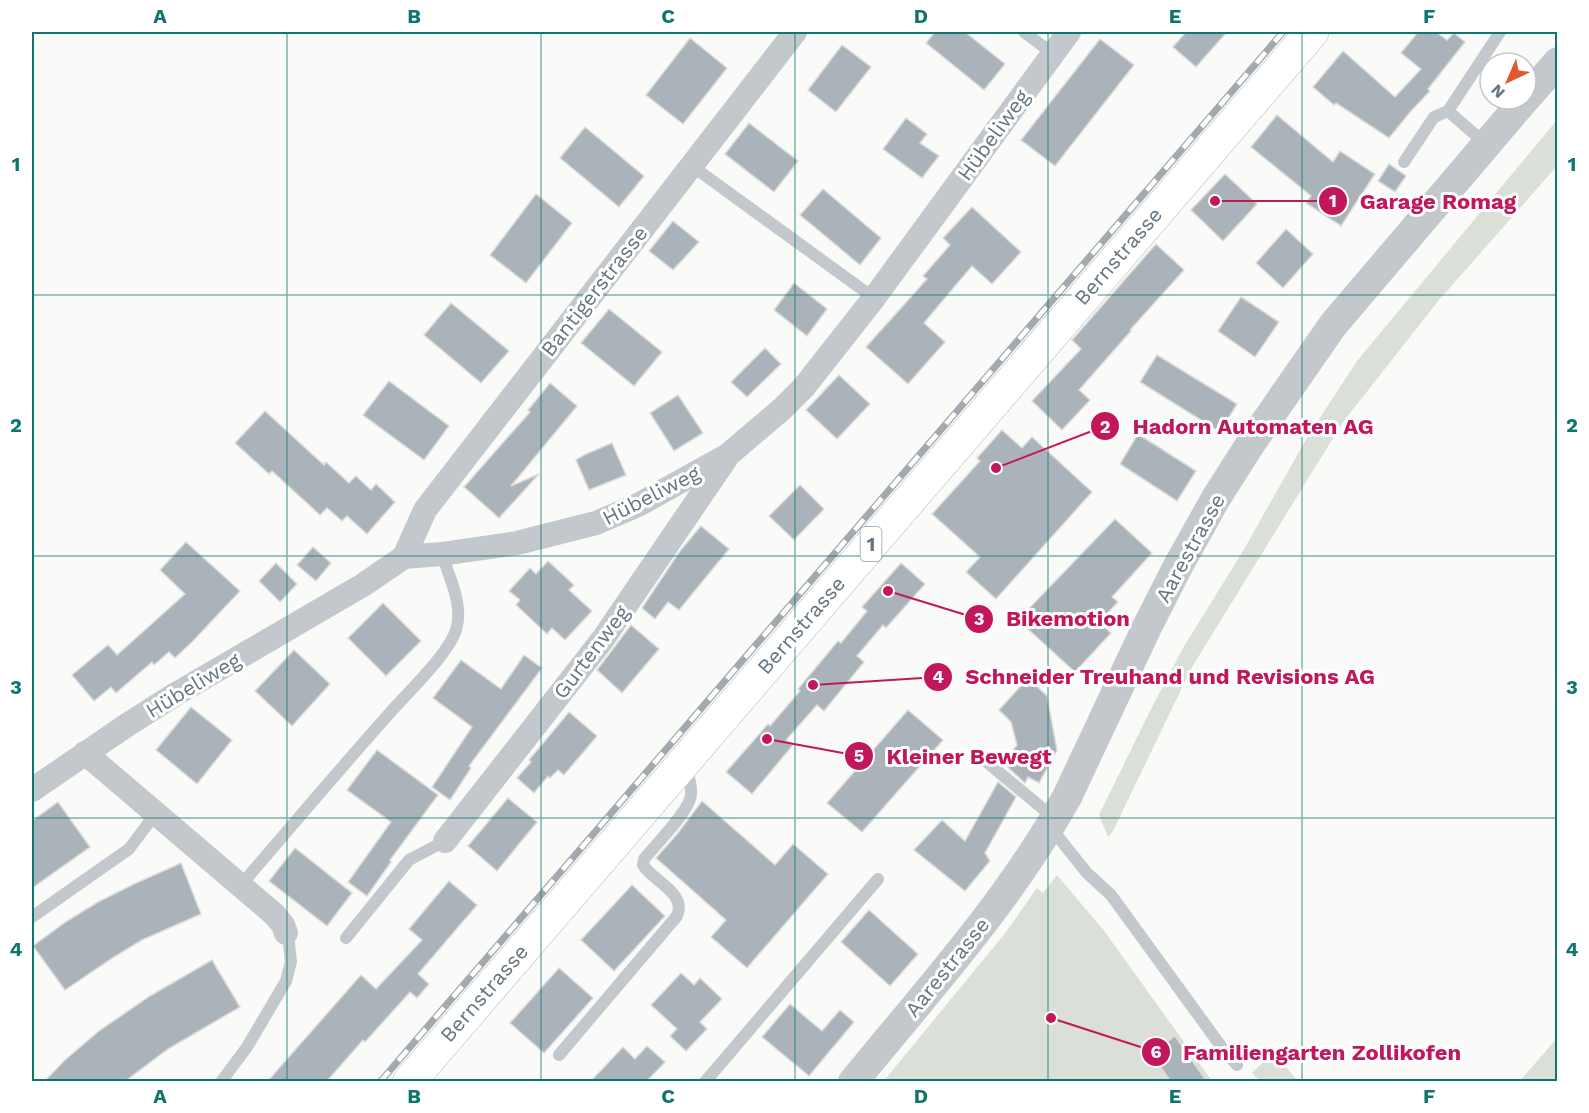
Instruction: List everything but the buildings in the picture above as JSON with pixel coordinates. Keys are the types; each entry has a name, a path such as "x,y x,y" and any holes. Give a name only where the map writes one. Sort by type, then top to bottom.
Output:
{"main road":[{"name":"Bernstrasse","path":"409,1082 1312,32"}],"street":[{"name":"Bantigerstrasse","path":"404,557 425,510 795,32"},
{"name":"Hübeliweg","path":"32,790 176,694 363,585 404,557 517,543 596,523 638,505 728,455 804,387 874,298 1069,32"},
{"name":"Aarestrasse","path":"1538,85 1557,62"},
{"name":"Aarestrasse","path":"853,1082 999,902 1052,823 1067,797 1178,566 1216,498 1251,443 1333,325 1515,111"},
{"name":"Gurtenweg","path":"445,841 603,639 728,455"},
{"path":"85,753 275,915 286,933"}],"lane":[{"path":"1024,32 1052,53"},
{"path":"1404,162 1434,117 1448,111 1500,32"},
{"path":"1448,111 1486,144"},
{"path":"692,166 874,298"},
{"path":"241,885 450,643 459,619 458,605 442,554"},
{"path":"983,759 1052,823 1087,873 1111,895 1237,1065"},
{"path":"559,1055 677,916 680,909 671,892 643,865 644,860 687,807 692,796 684,760"},
{"path":"32,917 129,849 156,813"},
{"path":"346,938 409,860 445,841"},
{"path":"705,1082 878,879"},
{"path":"222,1082 247,1047 286,981 291,962 286,933"}],"shaded area":[{"path":"1557,120 1557,166 1439,300 1343,422 1192,667 1113,831 1108,837 1099,815 1150,711 1183,648 1243,551 1308,436 1357,361"},
{"path":"1057,875 1105,932 1212,1081 883,1082 1006,932 1037,888 1043,893"},
{"path":"1557,1038 1557,1081 1520,1081"},
{"path":"1273,1052 1299,1081 1260,1081 1252,1073"}],"railway":[{"path":"380,1082 1283,32"}],"place":[{"name":"Garage Romag","path":"1215,201"},
{"name":"Hadorn Automaten AG","path":"996,468"},
{"name":"Bikemotion","path":"888,591"},
{"name":"Schneider Treuhand und Revisions AG","path":"813,685"},
{"name":"Kleiner Bewegt","path":"767,739"},
{"name":"Familiengarten Zollikofen","path":"1051,1018"}]}
